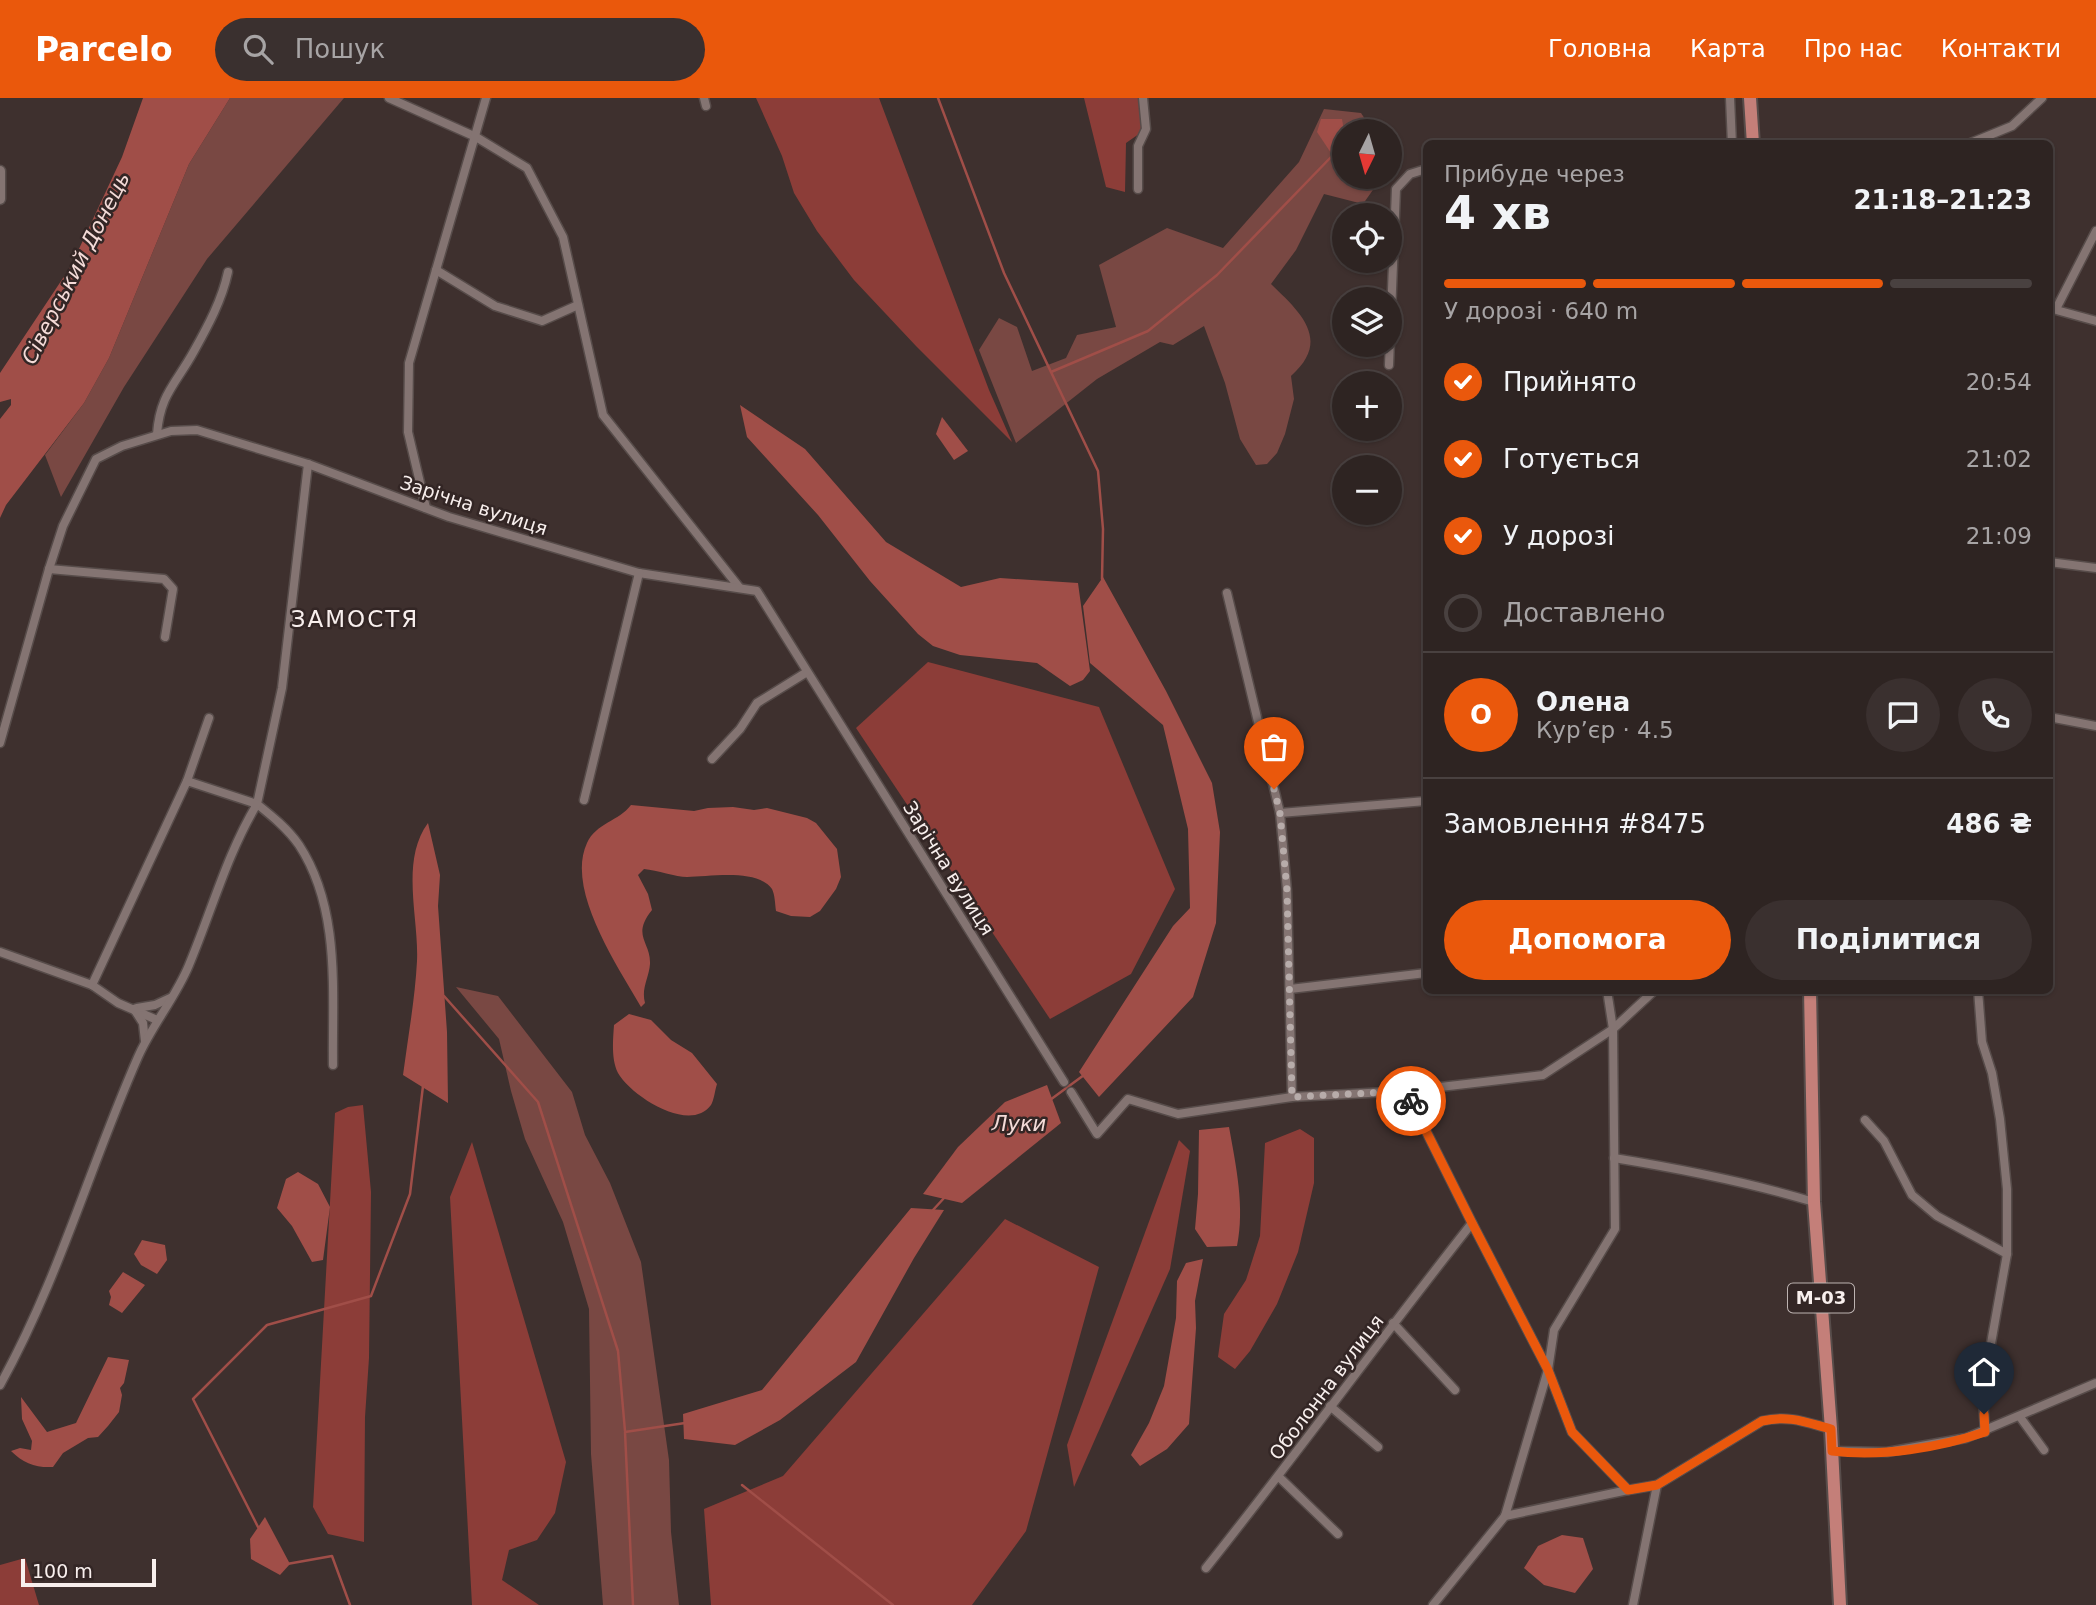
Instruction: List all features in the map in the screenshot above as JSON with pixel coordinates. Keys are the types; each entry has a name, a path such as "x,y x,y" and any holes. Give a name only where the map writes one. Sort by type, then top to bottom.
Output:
{"highway":[{"path":"1750,98 1753,140"},
{"name":"М-03","path":"1810,994 1814,1202 1831,1429 1840,1605"}],"street":[{"path":"389,98 476,137 527,168 563,237 603,415 740,587"},
{"path":"426,508 408,432 409,363 486,98"},
{"path":"1138,189 1138,146 1146,129 1143,98"},
{"path":"1730,98 1732,140"},
{"path":"1978,140 2012,126 2042,98"},
{"path":"1389,365 1396,189 1410,174 1423,170"},
{"path":"0,171 0,199"},
{"path":"2096,230 2053,309 2096,321"},
{"path":"436,270 495,306 542,321 578,305"},
{"path":"157,434 161,407 168,389 193,353 223,293 229,272"},
{"name":"Зарічна вулиця","path":"49,569 63,526 96,458 157,434 197,430 308,464 426,508 639,573 740,587 757,592 1065,1082"},
{"path":"0,1385 24,1343 145,1041 188,968 240,833 257,804 282,688 308,464"},
{"path":"2053,563 2096,568"},
{"path":"0,743 49,569 164,579 173,589 165,637"},
{"path":"584,800 639,573"},
{"path":"1227,593 1280,813 1287,890 1292,1097"},
{"path":"712,759 740,729 757,703 807,672"},
{"path":"92,985 187,781 209,718"},
{"path":"2053,718 2096,726"},
{"path":"187,781 257,804 282,825 299,845 317,878 331,938 333,1065"},
{"path":"1280,813 1423,802"},
{"path":"0,952 92,985 118,1003 157,1020"},
{"path":"1290,989 1423,973"},
{"path":"1433,1605 1504,1516 1548,1370 1554,1330 1615,1229 1613,1029 1608,994"},
{"path":"1071,1092 1097,1134 1128,1099 1178,1114 1292,1097 1406,1091 1543,1074 1613,1029 1651,994"},
{"path":"1978,994 1982,1042 1992,1073 2000,1119 2007,1189 2007,1254 1983,1397 1985,1432"},
{"path":"134,1009 155,1005 170,998"},
{"path":"134,1009 144,1023 145,1041"},
{"path":"1406,1091 1548,1370 1572,1432 1628,1490"},
{"path":"1865,1120 1884,1140 1912,1195 1937,1216 2007,1254"},
{"path":"1614,1158 1761,1186 1814,1202"},
{"name":"Оболонна вулиця","path":"1206,1568 1279,1477 1393,1323 1472,1223"},
{"path":"1393,1323 1455,1390"},
{"path":"1832,1451 1887,1452 1966,1438 2096,1383"},
{"path":"1330,1406 1378,1447"},
{"path":"1504,1516 1657,1485 1762,1421 1779,1417 1797,1419 1831,1429"},
{"path":"2020,1417 2044,1450"},
{"path":"1279,1477 1338,1534"},
{"path":"1633,1605 1657,1485"}],"shaded area":[{"path":"230,98 344,98 207,259 124,387 61,497 45,455 84,403 109,358 189,164"},
{"path":"756,98 879,98 989,390 1012,442 854,280 817,231 794,193 782,156"},
{"path":"1084,98 1138,98 1146,129 1126,143 1125,192 1106,187"},
{"path":"1324,109 1361,113 1365,119 1332,119 1332,189 1374,189 1364,203 1324,194 1296,250 1271,284 1301,316 1310,338 1309,350 1303,363 1291,376 1294,399 1285,434 1277,453 1267,464 1256,465 1240,439 1225,383 1204,326 1173,345 1160,342 1097,379 1016,443 979,350 999,318 1017,327 1032,371 1066,358 1077,335 1116,327 1099,265 1167,228 1223,248 1299,162"},
{"path":"928,662 1099,707 1175,889 1131,974 1050,1019 856,728"},
{"path":"456,987 498,996 572,1092 585,1135 610,1183 641,1262 669,1460 671,1532 679,1605 603,1605 591,1454 589,1309 563,1222 525,1139 499,1039"},
{"path":"363,1105 371,1192 364,1542 328,1534 313,1507 335,1113 348,1107"},
{"path":"1300,1129 1314,1138 1314,1183 1298,1252 1277,1304 1250,1351 1235,1369 1218,1357 1224,1314 1246,1280 1260,1236 1265,1143"},
{"path":"1179,1140 1190,1151 1170,1269 1074,1487 1067,1445"},
{"path":"472,1142 566,1462 555,1513 537,1540 509,1550 502,1580 539,1605 472,1605 450,1197"},
{"path":"1005,1219 1099,1267 1026,1531 972,1605 711,1605 704,1509 783,1476"},
{"path":"25,1558 39,1605 0,1605 0,1565"}],"water":[{"name":"Сіверський Донець","path":"143,98 230,98 189,164 109,358 84,403 6,505 0,518 0,419 11,405 11,399 0,402 0,373 71,266 122,157"},
{"path":"1321,119 1332,119 1332,154 1317,132"},
{"path":"740,405 805,449 886,542 961,587 1000,578 1078,583 1090,671 1083,680 1070,686 1037,663 960,655 933,646 918,634 870,581 818,515 747,437"},
{"path":"942,417 968,451 954,460 936,434"},
{"path":"1103,577 1166,691 1212,783 1220,832 1216,923 1193,997 1099,1097 1079,1072 1173,926 1190,908 1188,829 1163,725 1090,663 1083,606"},
{"path":"631,805 694,811 708,808 767,808 807,818 816,823 837,849 841,877 820,911 810,917 791,916 776,911 772,889 755,878 732,875 683,877 644,869 638,875 648,894 652,910 642,933 650,964 645,1003 641,1007 608,950 583,883 582,862 591,836"},
{"path":"428,823 440,875 438,906 447,1032 448,1103 403,1075 417,961 413,872 420,838"},
{"path":"629,1014 651,1020 671,1040 692,1053 717,1084 711,1105 702,1113 676,1114 662,1108 635,1092 618,1073 613,1056 614,1025"},
{"name":"Луки","path":"1047,1085 1061,1123 962,1203 923,1194 958,1147 1005,1102"},
{"path":"1229,1127 1240,1201 1237,1246 1207,1247 1195,1229 1199,1130"},
{"path":"298,1172 318,1184 330,1207 323,1260 312,1262 292,1226 277,1208 286,1179"},
{"path":"911,1208 944,1210 856,1362 780,1420 735,1445 684,1439 683,1414 762,1390"},
{"path":"142,1240 165,1245 167,1260 157,1274 141,1265 134,1254"},
{"path":"1203,1259 1195,1301 1196,1328 1189,1424 1167,1449 1140,1466 1131,1455 1149,1423 1164,1386 1176,1318 1177,1281 1186,1263"},
{"path":"123,1272 145,1285 122,1313 109,1305 109,1291"},
{"path":"108,1357 129,1360 124,1383 120,1388 122,1395 119,1412 98,1437 88,1438 63,1453 53,1467 30,1464 11,1451 20,1448 31,1450 32,1441 22,1419 21,1397 47,1432 76,1423"},
{"path":"265,1517 290,1564 280,1575 251,1559 250,1539"},
{"path":"1562,1535 1583,1538 1593,1569 1575,1593 1544,1585 1524,1568 1538,1546"}],"waterway":[{"path":"938,98 1004,273 1098,471 1103,529 1102,579"},
{"path":"1051,372 1148,331 1217,275 1332,156"},
{"path":"444,996 538,1102 618,1351 625,1431"},
{"path":"1050,1100 1084,1075"},
{"path":"258,1527 193,1399 267,1325 371,1296 410,1194 423,1086"},
{"path":"933,1210 945,1197"},
{"path":"633,1605 625,1432 685,1423"},
{"path":"742,1485 893,1605"},
{"path":"287,1564 332,1556 350,1605"}],"way so far":[{"path":"1274,789 1280,813 1287,890 1292,1097 1406,1091 1411,1101"}],"district":[{"name":"ЗАМОСТЯ","path":"355,619"}],"route":[{"path":"1411,1101 1548,1370 1572,1432 1628,1490 1657,1485 1762,1421 1779,1417 1831,1429 1832,1451 1862,1453 1924,1446 1985,1432 1984,1414"}]}
